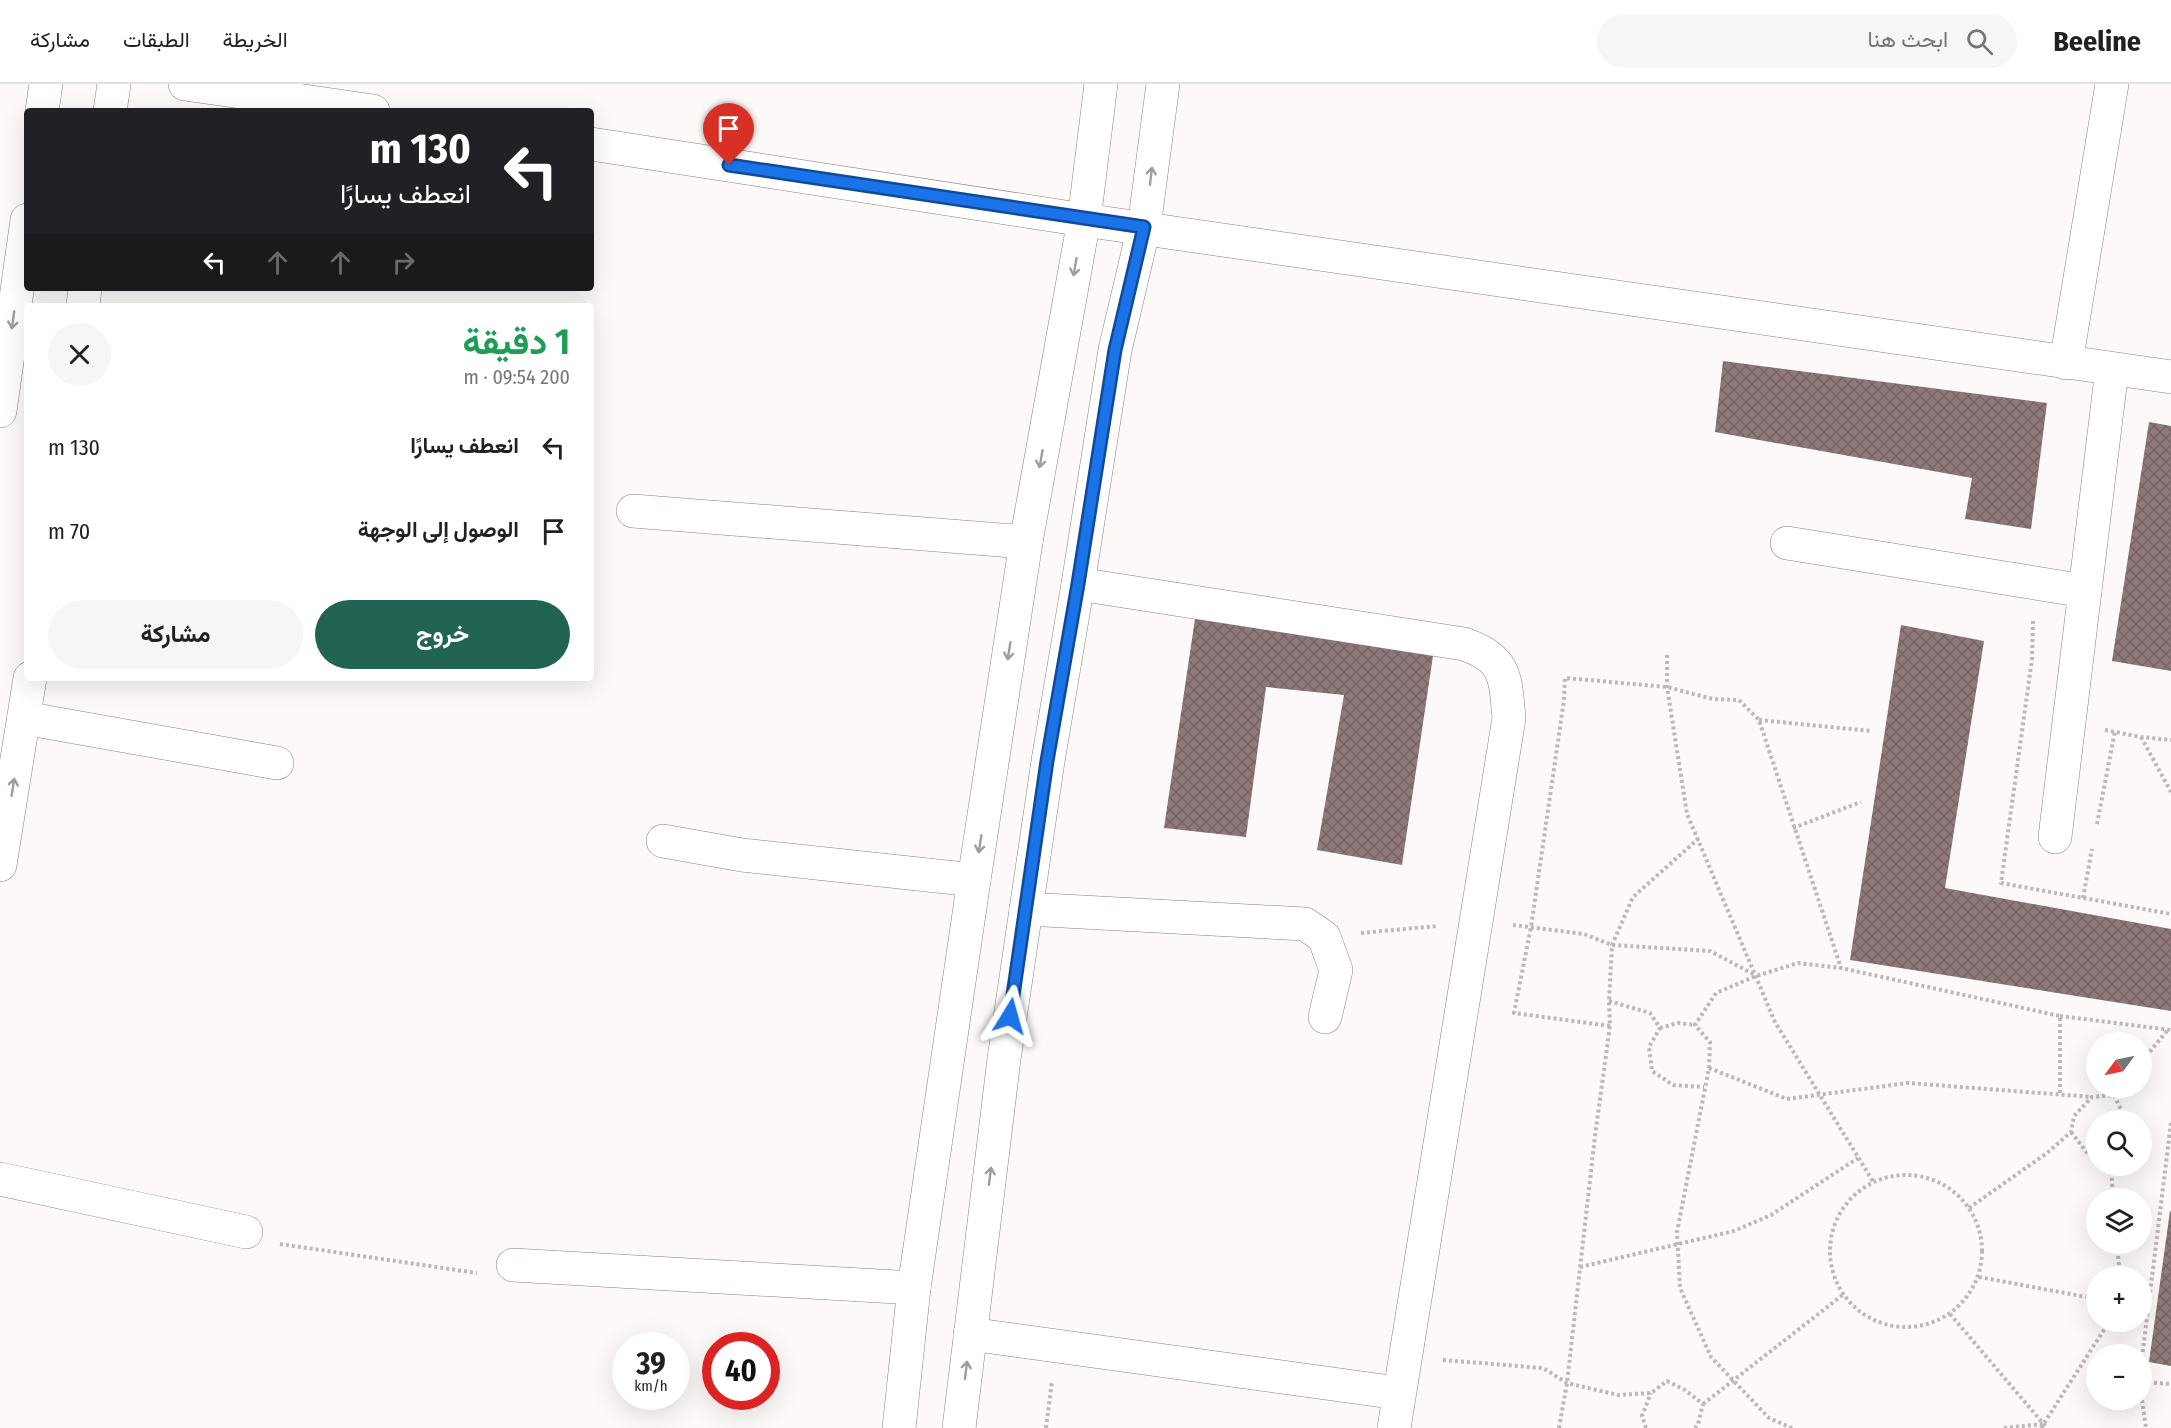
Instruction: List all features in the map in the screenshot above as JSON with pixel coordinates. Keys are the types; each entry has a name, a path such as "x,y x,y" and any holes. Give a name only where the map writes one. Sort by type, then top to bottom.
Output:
{"street":[{"path":"42,108 46,84"},
{"path":"110,108 114,84"},
{"path":"185,84 352,108"},
{"path":"899,1428 914,1288 974,880 1026,542 1084,220 1101,84"},
{"path":"959,1428 1003,1071 1047,761 1115,350 1144,227 1163,84"},
{"path":"2066,363 2112,84"},
{"path":"594,144 1084,220 2171,377"},
{"path":"0,411 24,241"},
{"path":"2055,837 2112,369"},
{"path":"633,511 1026,542"},
{"path":"1787,543 2085,591"},
{"path":"1078,584 1464,644 1483,650 1497,662 1503,677 1509,718 1394,1428"},
{"path":"0,865 30,681"},
{"path":"24,718 277,763"},
{"path":"663,840 742,855 974,880"},
{"path":"1026,909 1305,924 1324,937 1336,970 1324,1017"},
{"path":"0,1179 246,1232"},
{"path":"513,1264 914,1288"},
{"path":"970,1334 1398,1393"}],"path":[{"path":"1667,655 1667,687 1687,814 1775,1022 1874,1183"},
{"path":"1610,1026 1514,1014 1531,927 1564,700 1565,678 1667,687 1713,699 1739,700 1759,720 1841,968"},
{"path":"1759,720 1871,731"},
{"path":"2069,726 2171,740"},
{"path":"2096,831 2115,731"},
{"path":"2141,737 2171,792"},
{"path":"1793,828 1862,802"},
{"path":"1559,1428 1567,1383 1610,1026 1612,945 1632,897 1698,838"},
{"path":"2083,898 2094,843"},
{"path":"1324,937 1475,922 1531,927 1584,934 1612,945 1710,951 1756,976"},
{"path":"1695,1025 1716,993 1756,976 1798,963 1841,968 2060,1016 2169,1030"},
{"path":"1609,1000 1650,1013 1660,1028"},
{"path":"2060,1016 2060,1095"},
{"path":"1704,1087 1673,1085 1652,1071 1649,1047 1660,1028 1678,1023 1695,1025 1710,1042 1709,1068 1677,1232 1680,1288 1711,1357 1769,1418 1792,1428"},
{"path":"2152,1050 2169,1030"},
{"path":"1709,1068 1787,1099 1908,1083 2086,1097"},
{"path":"1969,1208 2047,1153 2071,1132 2074,1116 2091,1098"},
{"path":"2144,1344 2171,1124"},
{"path":"2071,1132 2086,1151"},
{"path":"1580,1267 1734,1231 1771,1215 1858,1158"},
{"path":"1908,1175 1932,1179 1953,1191 1969,1208 1980,1230 1983,1254 1978,1277 1967,1298 1950,1314 1928,1325 1905,1328 1881,1323 1860,1312 1844,1294 1833,1273 1830,1249 1834,1226 1846,1204 1863,1188 1884,1178 1908,1175"},
{"path":"246,1232 271,1243 476,1274 513,1264"},
{"path":"1978,1277 2086,1297"},
{"path":"1695,1428 1702,1404 1844,1294"},
{"path":"1950,1314 2044,1427"},
{"path":"2044,1427 2103,1332"},
{"path":"1046,1428 1057,1346"},
{"path":"1404,1357 1543,1368 1567,1383 1618,1395 1652,1393"},
{"path":"1646,1428 1642,1416 1652,1393 1667,1381 1685,1389 1702,1404"},
{"path":"2152,1383 2171,1384"},
{"path":"2143,1410 2146,1428"},
{"path":"2004,1428 2044,1427"}],"building":[{"path":"1723,361 2047,403 2031,529 1965,519 1972,478 1715,432"},
{"path":"2149,422 2171,426 2171,671 2112,661"},
{"path":"1196,612 1434,649 1402,865 1317,850 1344,695 1266,687 1246,837 1164,828"},
{"path":"1901,625 1984,641 1945,888 2171,929 2171,1011 1850,960"},
{"path":"2170,1211 2171,1366 2152,1363 2152,1344"}],"route":[{"path":"729,165 1084,220 1144,227 1115,350 1047,761 1010,1016"}]}
